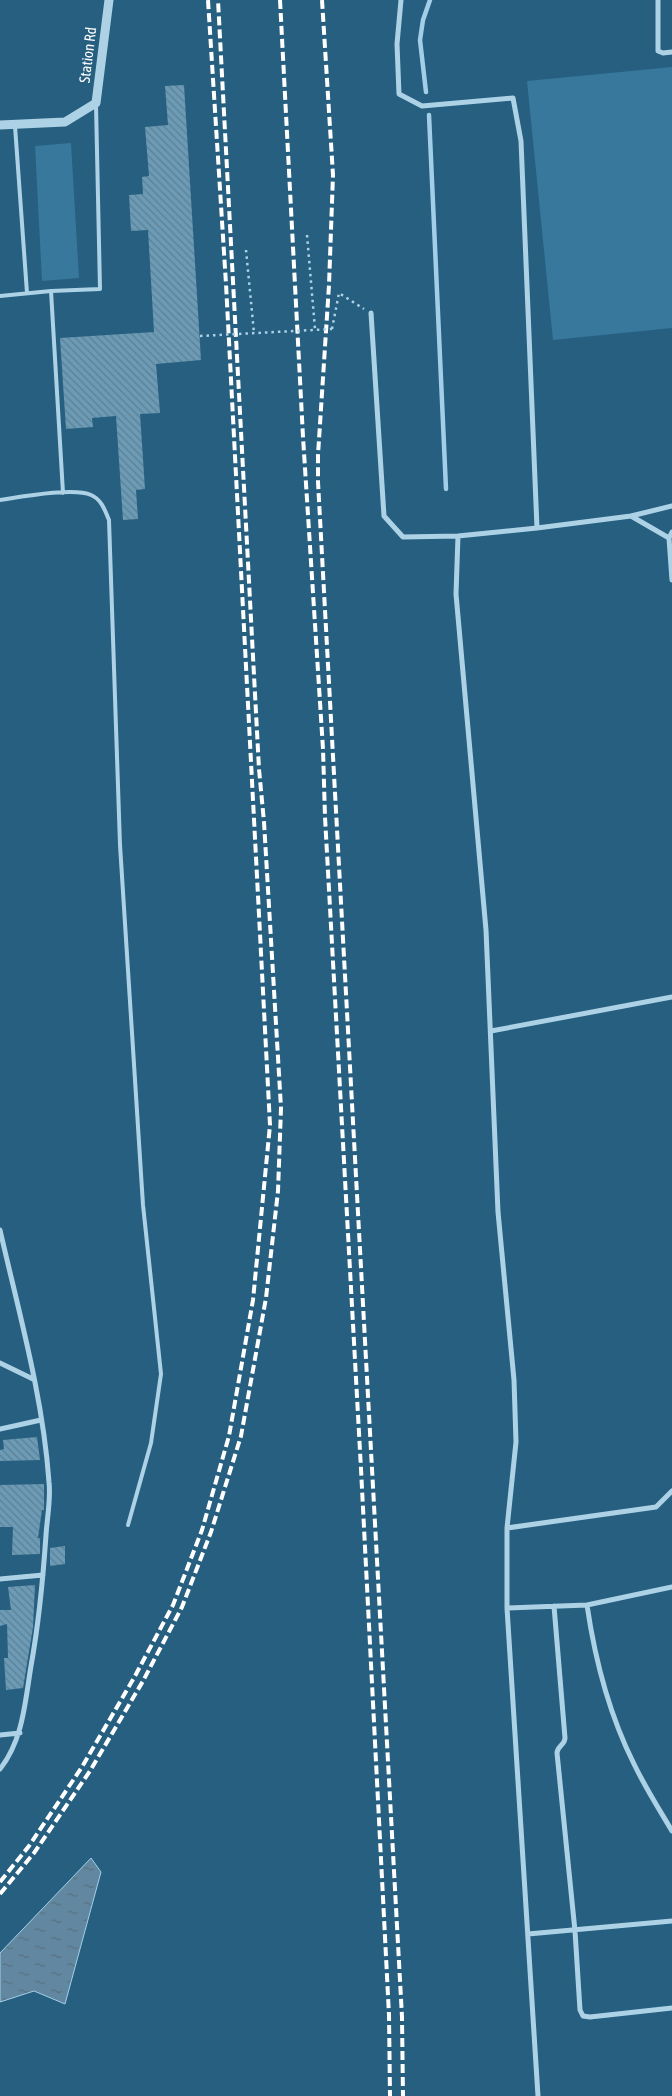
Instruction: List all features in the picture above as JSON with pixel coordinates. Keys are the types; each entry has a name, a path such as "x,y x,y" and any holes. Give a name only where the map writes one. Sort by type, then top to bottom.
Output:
{"street":[{"name":"Station Rd","path":"0,126 65,122 96,103 109,0"},
{"path":"401,0 397,44 400,94 422,106 513,98 521,140 537,528"},
{"path":"658,0 658,51 663,53 672,52"},
{"path":"371,313 384,516 403,537 458,536 537,528 632,516 672,506"},
{"path":"632,516 669,538"},
{"path":"672,532 669,538 672,580"},
{"path":"458,536 456,594 486,930 498,1212 514,1380 516,1442 507,1528 507,1608 538,2096"},
{"path":"491,1031 672,997"},
{"path":"0,1230 33,1379 50,1484 36,1637 20,1733 10,1756 0,1769"},
{"path":"0,1363 33,1379"},
{"path":"0,1429 41,1420"},
{"path":"507,1528 656,1507 672,1491"},
{"path":"0,1579 43,1575"},
{"path":"507,1608 587,1605 672,1587"},
{"path":"587,1605 592,1639 612,1712 634,1764 672,1831"},
{"path":"554,1606 565,1738 564,1742 558,1747 557,1753 575,1931 579,2006 582,2016 590,2017 672,2008"},
{"path":"0,1735 20,1733"},
{"path":"528,1934 672,1921"}],"lane":[{"path":"0,296 100,289 96,103"},
{"path":"15,124 27,293"},
{"path":"51,291 63,493"},
{"path":"0,500 78,492 91,495 101,503 109,520 120,845 143,1206 161,1374 151,1443 128,1524"}],"path":[{"path":"307,235 315,329"},
{"path":"246,250 254,333"},
{"path":"200,336 332,329 339,293 371,313"}],"shaded area":[{"path":"672,67 672,328 553,340 527,81"},
{"path":"71,143 79,278 42,281 35,146"}],"water":[{"path":"91,1858 101,1872 65,2004 34,1991 0,2002 0,1953"}],"building":[{"path":"184,85 201,360 156,364 160,413 140,414 145,489 136,490 138,519 123,520 116,416 92,418 93,427 66,429 60,338 154,332 148,230 131,231 129,195 143,194 142,177 149,176 145,127 168,125 165,86"},
{"path":"37,1437 40,1460 0,1461 0,1450 4,1449 3,1440"},
{"path":"44,1484 44,1510 42,1510 38,1538 40,1538 40,1554 12,1555 13,1527 0,1527 0,1485"},
{"path":"65,1546 65,1564 50,1566 50,1548"},
{"path":"35,1585 33,1627 23,1688 6,1690 4,1658 8,1658 7,1624 0,1626 0,1610 11,1610 8,1587"}],"waterway":[{"path":"426,92 420,40 423,20 430,0"},
{"path":"429,115 446,489"}],"railway":[{"path":"0,1882 29,1846 82,1767 135,1676 173,1605 202,1530 229,1436 253,1300 270,1125 226,284 208,0"},
{"path":"0,1894 34,1853 90,1771 143,1681 182,1607 211,1532 241,1436 266,1298 278,1191 281,1108 264,822 259,769 218,0"},
{"path":"280,0 303,437 323,749 325,817 361,1469 389,2015 390,2096"},
{"path":"322,0 333,175 318,482 402,2017 403,2096"}]}
